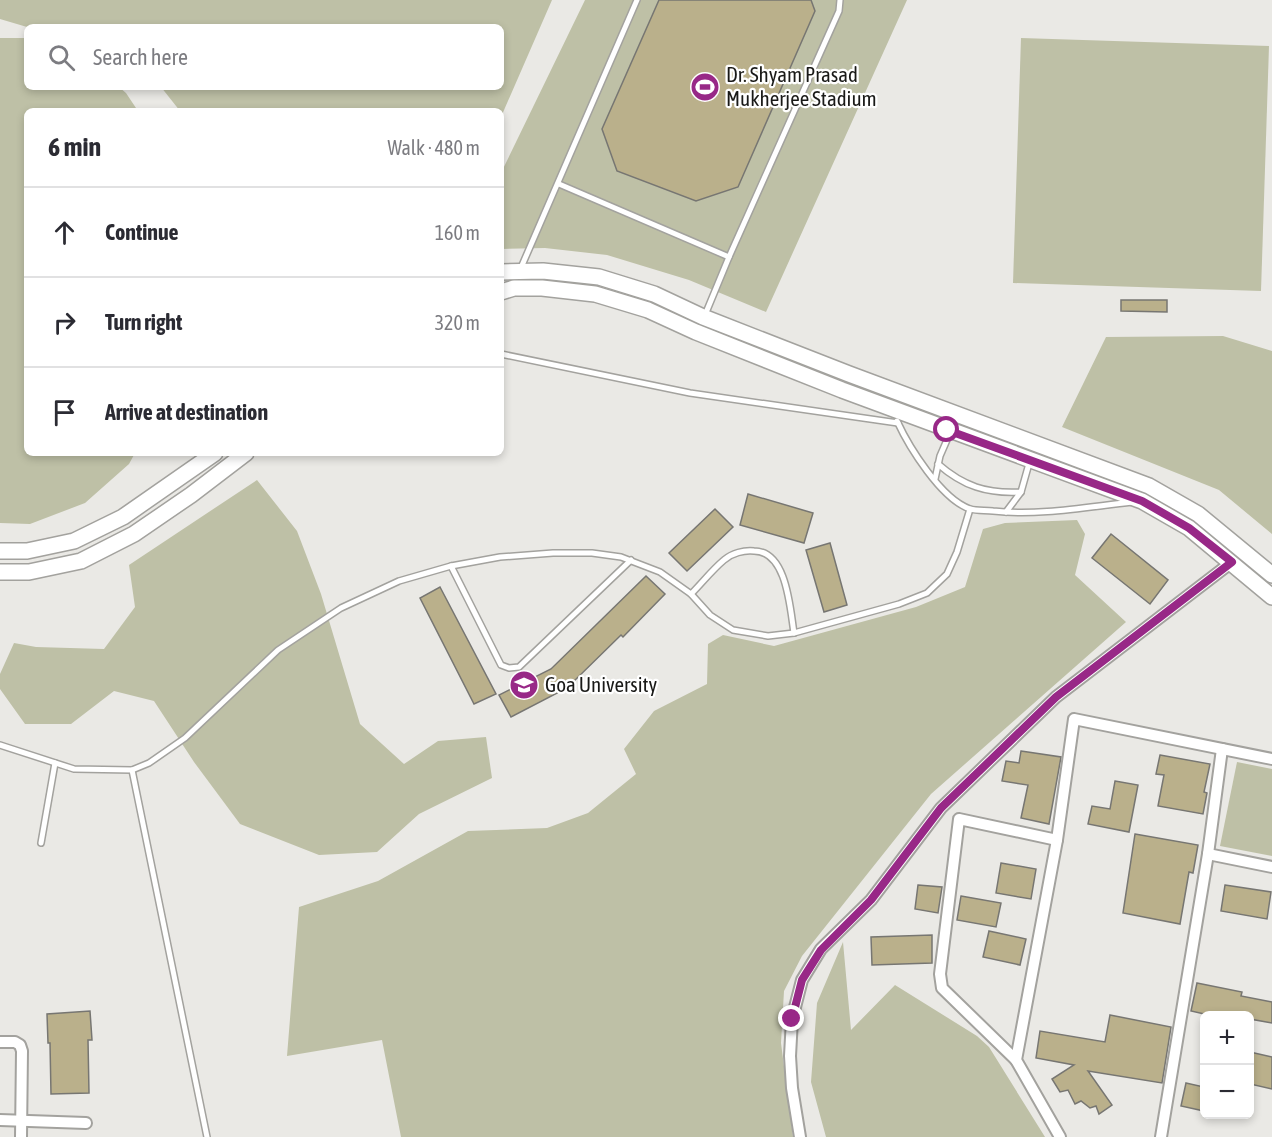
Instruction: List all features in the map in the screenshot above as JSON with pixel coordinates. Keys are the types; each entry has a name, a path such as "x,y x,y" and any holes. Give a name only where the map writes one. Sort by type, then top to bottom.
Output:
{"main road":[{"path":"504,272 543,271 598,277 654,294 711,320 1149,486 1198,514 1272,575"},
{"path":"504,291 513,288 542,288 595,294 648,310 895,416 951,431 1142,501 1189,528 1272,597"},
{"path":"711,320 712,338"},
{"path":"0,551 27,552 74,541 123,517 211,456"},
{"path":"0,572 29,572 81,561 134,534 242,456"}],"street":[{"path":"1030,460 1035,444"},
{"path":"800,1137 790,1066 792,1019 802,980 821,950 871,900 941,808 1056,697 1232,562"},
{"path":"1016,1060 1058,840 1074,719 1272,759"},
{"path":"1161,1137 1208,854 1222,750"},
{"path":"1058,840 959,819 940,974 942,988 1016,1060 1060,1137"},
{"path":"1208,854 1272,867"},
{"path":"0,1042 15,1042 20,1045 22,1051 21,1137"},
{"path":"0,1120 86,1123"}],"lane":[{"path":"520,271 637,0"},
{"path":"711,320 729,257 839,11 840,0"},
{"path":"559,184 729,257"},
{"path":"504,355 690,393 895,416 912,447 935,479 951,497 970,508 1020,514 1142,501"},
{"path":"935,479 938,464 951,431"},
{"path":"1006,512 1021,492 1030,460"},
{"path":"938,464 957,480 969,485 997,491 1021,492"},
{"path":"0,745 74,769 132,770 149,763 185,738 278,650 341,608 399,581 451,566 500,557 553,553 621,556 660,572 691,594 710,615 733,630 768,636 794,633 899,604 927,593 947,574 957,552 970,508"},
{"path":"691,594 725,559 744,550 761,551 777,561 784,580 794,633"},
{"path":"451,566 501,665 509,668 519,667 631,560"},
{"path":"41,843 55,763"},
{"path":"132,770 207,1137"}],"green space":[{"path":"0,0 552,0 504,110 504,108 178,108 163,90 504,90 504,24 24,24 24,26 0,19"},
{"name":"Dr. Shyam Prasad Mukherjee Stadium","path":"585,0 907,0 766,312 689,280 607,255 545,248 504,249 504,167"},
{"path":"0,38 24,38 24,90 122,90 136,108 24,108 24,456 133,456 129,464 85,503 30,524 0,523"},
{"path":"1021,38 1269,46 1261,291 1013,283"},
{"path":"1223,336 1272,351 1272,534 1219,490 1062,427 1106,337"},
{"path":"257,480 297,531 321,594 360,724 404,764 438,741 486,737 492,778 419,814 377,852 319,855 240,824 194,762 154,701 114,691 71,724 25,724 0,689 0,674 14,643 36,647 104,649 135,607 129,565"},
{"path":"1077,520 1085,534 1075,575 1126,622 931,794 802,956 784,991 781,1043 793,1137 401,1137 382,1040 287,1056 299,907 378,881 468,831 547,828 588,813 636,774 624,749 654,711 707,684 708,644 723,635 774,646 916,607 965,587 983,529 1005,523"},
{"path":"1237,762 1272,769 1272,856 1220,846"},
{"path":"843,942 851,1030 895,985 977,1036 989,1047 1045,1137 826,1137 811,1082 817,1003"}],"building":[{"path":"659,0 811,0 815,11 738,187 696,201 617,171 602,129"},
{"path":"1121,300 1167,300 1167,312 1121,311"},
{"path":"748,494 813,513 804,543 740,525"},
{"path":"715,509 733,527 687,571 669,553"},
{"path":"1111,534 1168,580 1150,604 1092,558"},
{"path":"830,543 847,605 824,612 806,550"},
{"path":"646,576 665,594 623,637 621,635 567,688 511,717 499,695 551,669"},
{"path":"440,587 496,694 474,704 420,598"},
{"path":"1021,751 1061,757 1049,824 1021,818 1028,785 1002,781 1006,761 1019,763"},
{"path":"1160,755 1210,764 1204,792 1207,793 1203,814 1158,806 1164,775 1156,774"},
{"path":"1115,781 1138,785 1129,832 1088,824 1092,806 1110,809"},
{"path":"1135,834 1198,845 1193,873 1189,872 1180,924 1123,913"},
{"path":"1001,863 1036,869 1031,899 996,893"},
{"path":"918,885 942,887 938,913 915,909"},
{"path":"1225,885 1271,892 1267,919 1221,911"},
{"path":"961,896 1001,903 996,927 957,920"},
{"path":"989,931 1026,939 1020,965 983,957"},
{"path":"932,935 932,963 872,965 871,937"},
{"path":"1197,983 1242,992 1241,996 1272,1002 1272,1023 1254,1020 1254,1011 1200,1011 1200,1013 1191,1011"},
{"path":"90,1011 92,1040 88,1040 89,1093 51,1094 47,1014"},
{"path":"1110,1015 1171,1027 1162,1083 1088,1071 1112,1105 1099,1114 1096,1106 1090,1108 1081,1101 1075,1104 1068,1090 1060,1092 1052,1079 1074,1065 1036,1058 1040,1031 1105,1042"},
{"path":"1254,1053 1272,1057 1272,1089 1254,1085"},
{"path":"1186,1083 1200,1086 1200,1110 1181,1106"}],"place":[{"name":"Dr. Shyam Prasad Mukherjee Stadium","path":"705,87"},
{"name":"Goa University","path":"524,685"}],"route":[{"path":"792,1019 802,980 821,950 871,900 941,808 1056,697 1232,562 1189,528 1142,501 947,430"}]}
